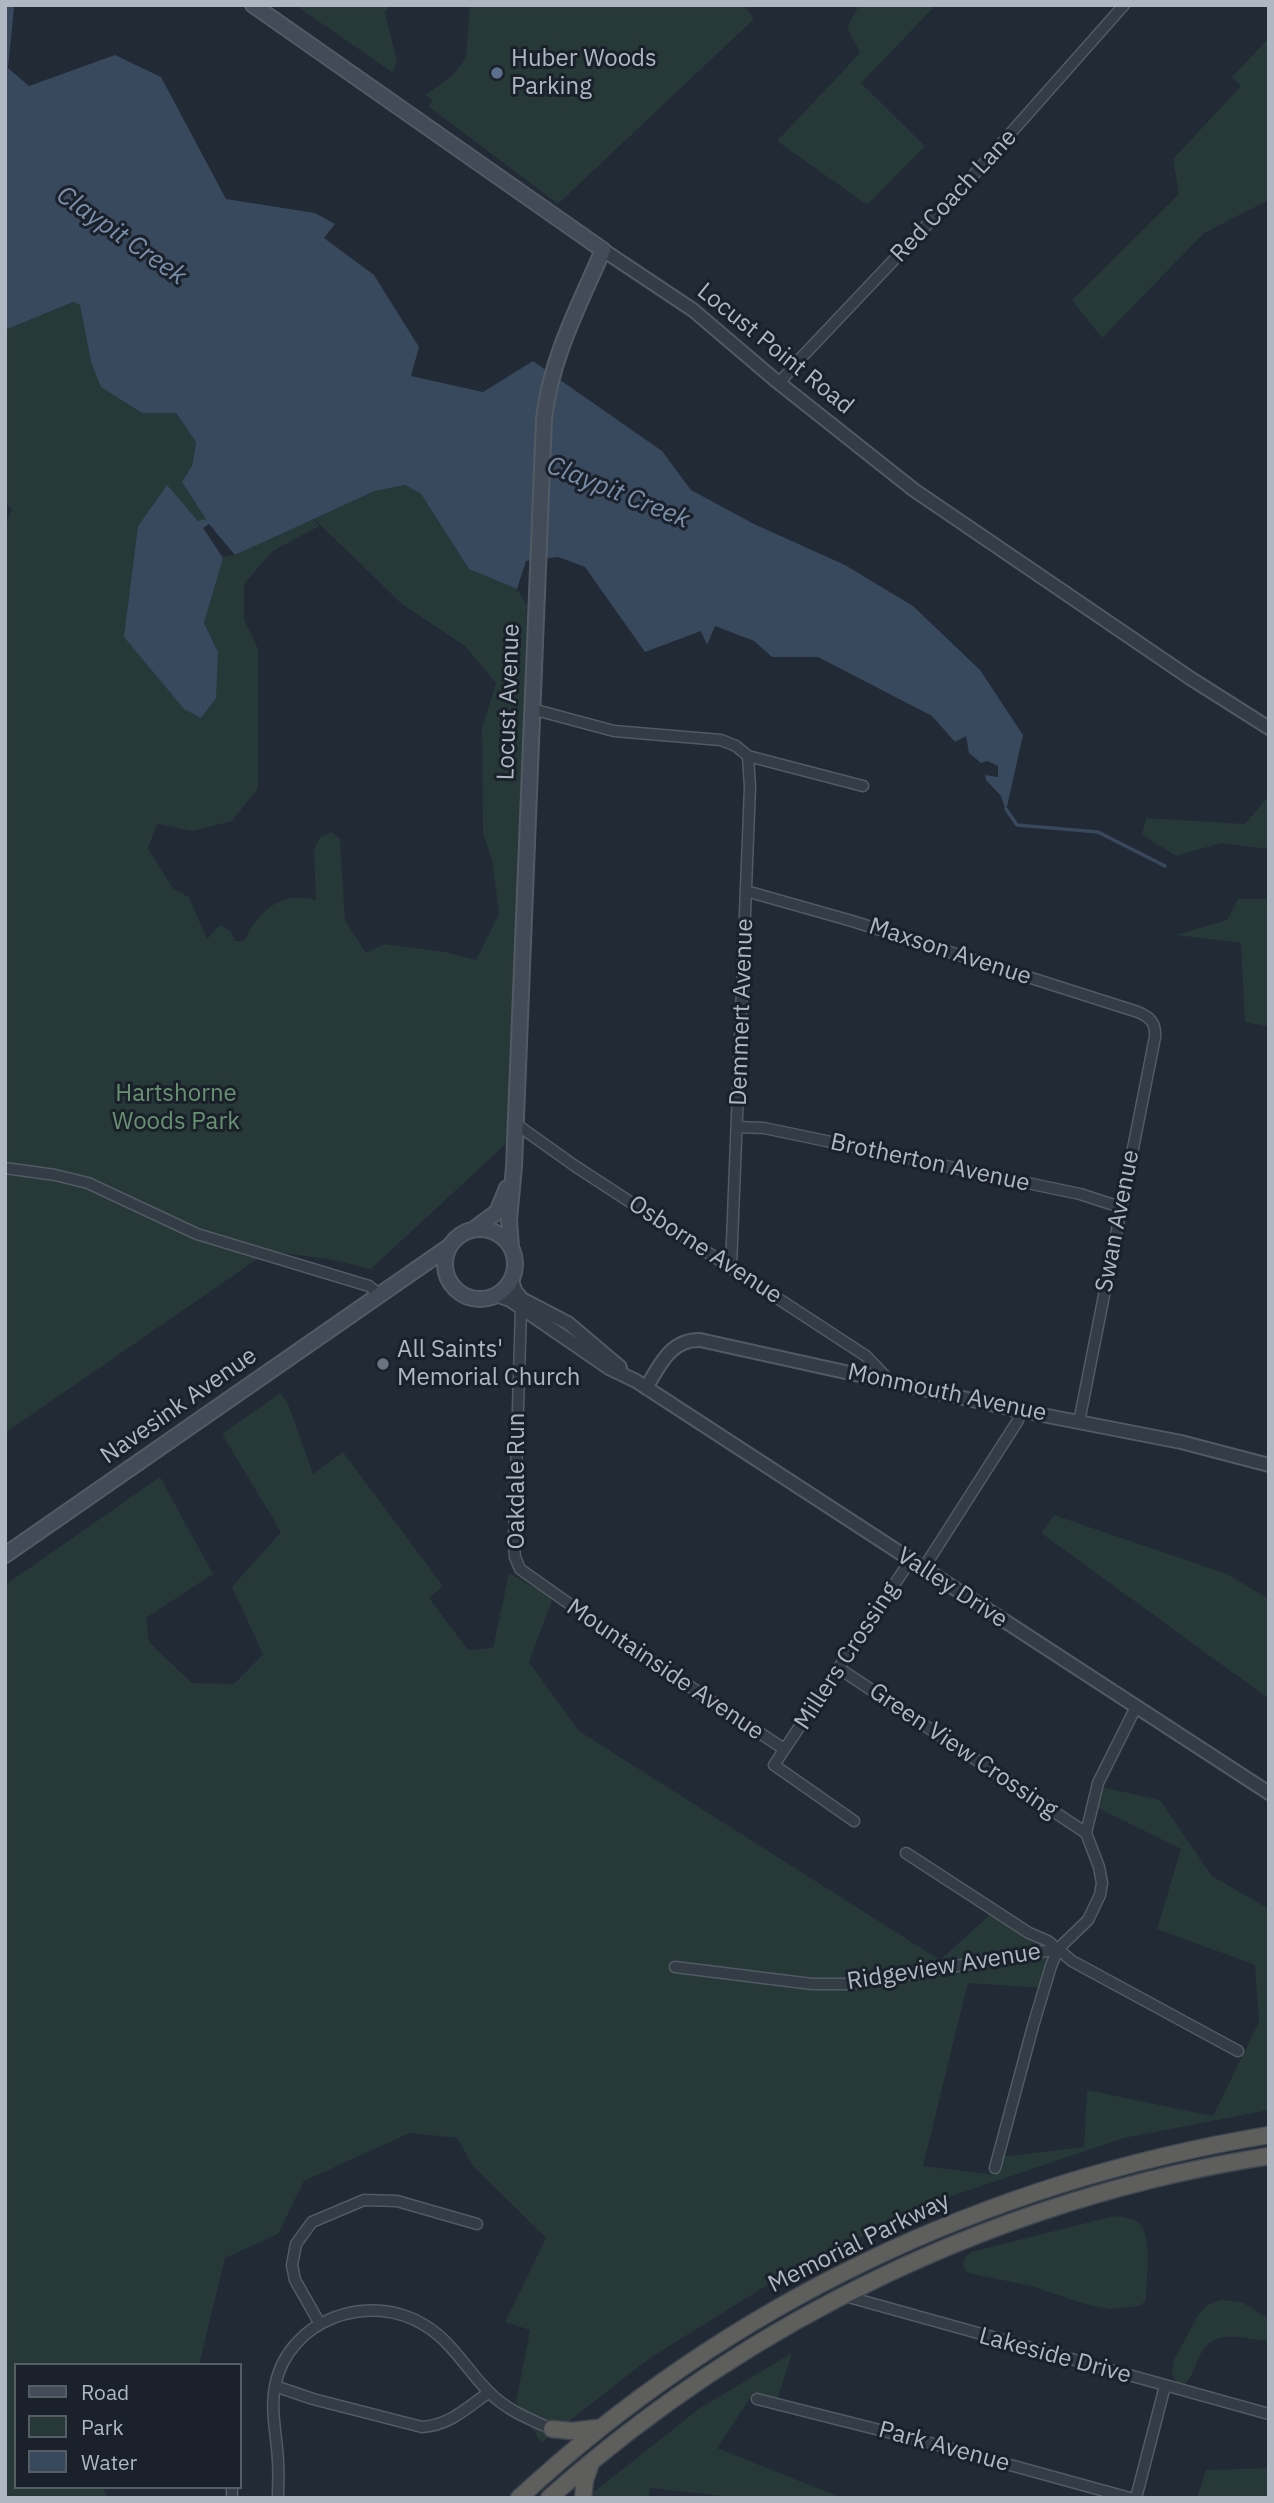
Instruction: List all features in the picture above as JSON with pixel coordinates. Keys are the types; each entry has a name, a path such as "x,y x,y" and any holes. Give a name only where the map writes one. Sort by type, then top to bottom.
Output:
{"highway":[{"name":"Memorial Parkway","path":"519,2498 600,2428 663,2380 769,2312 845,2271 916,2237 1007,2200 1162,2156 1269,2135"},
{"name":"Memorial Parkway","path":"549,2498 594,2458 689,2386 760,2341 842,2295 933,2252 1054,2207 1168,2175 1269,2155"},
{"path":"552,2429 572,2431 600,2428"},
{"path":"552,2429 558,2437 561,2460"},
{"path":"583,2498 586,2474 594,2458"}],"main road":[{"name":"Locust Point Road","path":"253,5 603,250"},
{"name":"Locust Avenue","path":"511,1247 509,1220 516,1124 544,419 553,370 564,337 603,250"},
{"name":"Locust Avenue","path":"474,1229 497,1212 514,1167"},
{"path":"474,1229 493,1231 504,1238 511,1247 515,1264 511,1279 496,1295 480,1299 467,1297 455,1289 447,1275 445,1261 450,1246 458,1237 474,1229"},
{"name":"Navesink Avenue","path":"5,1555 450,1246"},
{"name":"Navesink Avenue","path":"380,1295 429,1270 440,1270 447,1275"}],"street":[{"name":"Red Coach Lane","path":"780,382 1014,131 1124,5"},
{"name":"Locust Point Road","path":"603,250 693,310 914,490 1172,666 1269,728"},
{"path":"532,709 614,731 721,740 736,746 748,756 863,786"},
{"name":"Demmert Avenue","path":"731,1267 750,787 748,756"},
{"name":"Maxson Avenue","path":"746,891 865,925 1138,1012 1151,1020"},
{"name":"Swan Avenue","path":"1079,1422 1155,1037 1151,1020"},
{"name":"Osborne Avenue","path":"516,1124 575,1166 866,1356 890,1381"},
{"name":"Brotherton Avenue","path":"738,1127 764,1128 1080,1194 1120,1207"},
{"path":"5,1168 88,1183 197,1234 369,1286 380,1295"},
{"name":"Valley Drive","path":"511,1279 522,1299 568,1323 641,1385"},
{"name":"Valley Drive","path":"496,1295 510,1300 609,1368 641,1385 1269,1793"},
{"name":"Oakdale Run","path":"520,1569 515,1557 514,1543 521,1308"},
{"name":"Monmouth Avenue","path":"641,1385 671,1350 680,1343 694,1340 1022,1411 1181,1442 1269,1465"},
{"name":"Millers Crossing","path":"923,1569 1022,1411"},
{"name":"Millers Crossing","path":"784,1749 910,1561"},
{"name":"Mountainside Avenue","path":"520,1569 784,1749 774,1765 854,1821"},
{"name":"Green View Crossing","path":"840,1669 1086,1833"},
{"path":"1086,1833 1098,1783 1136,1707"},
{"name":"Ridgeview Avenue","path":"675,1967 812,1984 849,1984 1058,1949 1088,1920 1100,1895 1102,1883 1099,1867 1086,1833"},
{"path":"906,1853 1029,1933 1048,1941 1072,1961 1238,2050"},
{"path":"995,2168 1033,2026 1058,1949"},
{"path":"320,2324 295,2280 292,2265 296,2245 312,2222 364,2200 397,2202 477,2224"},
{"name":"Lakeside Drive","path":"842,2295 1269,2414"},
{"path":"278,2498 275,2386 284,2363 303,2334 334,2316 359,2311 383,2311 412,2318 445,2342 489,2392 509,2409 552,2429"},
{"path":"275,2386 313,2399 422,2427 439,2426 455,2418 489,2392"},
{"path":"1136,2498 1166,2386"},
{"name":"Park Avenue","path":"757,2399 1130,2498"}],"green space":[{"path":"295,5 392,5 385,12 397,62 392,72"},
{"path":"470,5 744,5 754,19 558,204 428,106 433,101 425,95 452,76 466,58"},
{"path":"859,5 936,5 861,83 925,146 867,205 777,141 860,53 847,27"},
{"path":"1269,38 1269,200 1204,233 1102,338 1072,300 1179,194 1173,159 1241,86 1232,77"},
{"name":"Hartshorne Woods Park","path":"73,302 80,305 91,362 142,413 176,413 196,442 192,466 206,519 198,522 166,486 138,526 218,652 204,623 222,557 235,555 313,519 319,526 273,551 244,584 244,619 258,649 258,788 232,821 193,831 157,824 148,848 173,889 189,897 207,939 220,925 231,931 235,941 244,941 264,912 272,906 292,898 316,900 314,850 320,837 332,832 340,839 345,920 366,953 384,944 445,952 476,960 499,914 492,860 483,833 482,728 496,683 465,646 402,604 314,519 375,491 405,485 421,494 469,569 517,589 527,605 509,1141 371,1269 333,1260 269,1251 5,1433 5,526 12,509 5,504 5,330"},
{"path":"1269,795 1269,849 1221,843 1176,856 1142,835 1146,818 1245,824"},
{"path":"1238,899 1269,899 1269,1027 1245,1022 1241,943 1176,935 1227,920"},
{"path":"280,1393 288,1404 313,1474 343,1452 443,1586 429,1598 468,1650 493,1648 509,1573 553,1598 529,1662 579,1731 940,1960 994,1911 1057,1949 1042,1988 968,1983 923,2166 995,2175 1000,2157 1084,2147 1087,2090 1213,2116 1259,2022 1255,1965 1157,1929 1181,1849 1088,1803 1093,1785 1160,1800 1212,1876 1269,1909 1269,2110 1124,2138 934,2202 790,2271 650,2358 541,2443 516,2402 530,2330 505,2322 546,2238 473,2166 457,2138 410,2133 304,2181 278,2234 225,2258 199,2363 14,2363 14,2489 103,2489 109,2498 5,2498 5,1585 160,1477 213,1574 146,1618 149,1642 192,1683 234,1684 263,1654 232,1587 281,1532 222,1434"},
{"path":"1054,1515 1227,1574 1269,1599 1269,1699 1041,1533"},
{"path":"1114,2216 1136,2221 1144,2231 1147,2250 1146,2300 1140,2306 1110,2309 1088,2305 1031,2286 968,2273 963,2266 965,2258 971,2252"},
{"path":"1221,2300 1242,2302 1269,2319 1269,2341 1231,2337 1214,2340 1200,2355 1188,2381 1185,2384 1177,2384 1172,2375 1174,2360 1198,2315 1208,2305"},
{"path":"792,2353 777,2401 752,2395 717,2448 842,2498 742,2498 650,2488 649,2498 586,2498 700,2408"},
{"path":"1269,2468 1269,2498 1197,2498 1206,2470"}],"water":[{"path":"5,5 12,5 14,8 8,68 29,86 115,55 161,77 226,199 315,213 335,224 324,238 374,275 419,347 411,376 483,392 533,361 662,451 691,490 754,524 845,565 913,606 980,670 1023,735 1006,811 1001,796 986,780 985,775 998,777 998,766 987,761 981,763 969,753 966,736 955,742 932,716 818,657 772,657 754,641 715,626 707,645 701,631 645,652 585,567 558,557 526,561 517,589 469,569 421,494 405,485 375,491 235,555 209,524 203,528 223,558 204,623 218,652 216,698 201,718 184,709 124,637 138,526 167,485 198,521 206,519 182,482 192,466 196,442 176,413 142,413 101,387 91,362 80,305 73,302 5,330"}],"waterway":[{"name":"Claypit Creek","path":"1006,809 1017,825 1098,832 1165,866"}],"place":[{"name":"Huber Woods Parking","path":"497,73"},
{"name":"All Saints' Memorial Church","path":"383,1364"}]}
